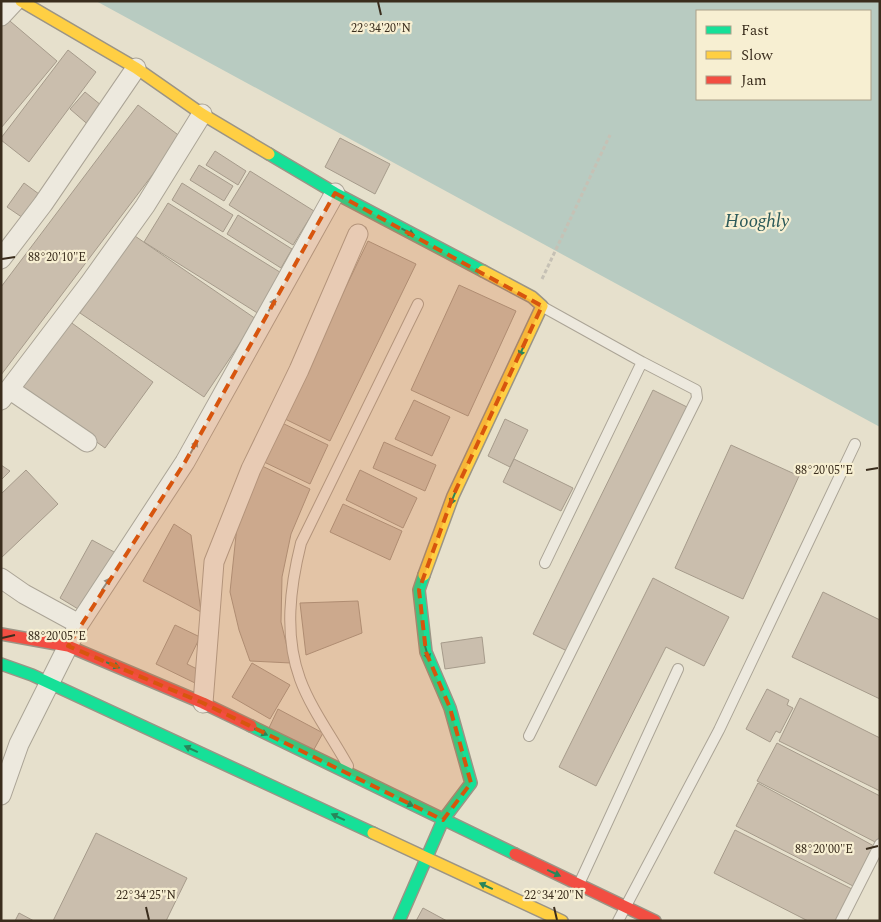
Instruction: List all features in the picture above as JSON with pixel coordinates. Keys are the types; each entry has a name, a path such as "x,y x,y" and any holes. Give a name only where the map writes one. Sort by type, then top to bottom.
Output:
{"main road":[{"path":"21,1 136,68 202,114 335,193 532,297 542,306 453,496 420,590 426,652 450,708 471,783 443,820 399,921"},
{"path":"1,634 68,646 202,703 655,921"},
{"path":"1,664 48,683 562,921"}],"street":[{"path":"1,16 16,1"},
{"path":"1,259 49,196 136,68"},
{"path":"87,442 5,394 89,284 145,206 202,114"},
{"path":"1,794 19,744 79,624 186,462 335,193"},
{"path":"202,703 214,562 251,469 298,370 358,234"},
{"path":"1,578 24,594 79,624"}],"lane":[{"path":"354,777 300,680 290,630 292,586 301,543 418,304"},
{"path":"529,736 697,398 696,390 542,306"},
{"path":"545,563 642,362"},
{"path":"618,921 719,730 855,444"},
{"path":"578,884 678,669"},
{"path":"841,921 880,844"}],"path":[{"path":"552,258 610,134"}],"highlighted area":[{"path":"335,193 542,306 453,496 419,590 426,652 450,708 471,783 443,820 203,703 68,646 185,462"}],"water":[{"name":"Hooghly","path":"96,1 880,1 880,427"}],"building":[{"path":"4,16 57,61 1,128 1,20"},
{"path":"68,50 96,72 29,162 1,140 1,138"},
{"path":"85,92 107,110 92,128 70,109"},
{"path":"138,105 181,137 1,375 1,287"},
{"path":"340,138 390,164 375,194 325,167"},
{"path":"215,151 246,171 238,185 206,165"},
{"path":"199,165 233,186 224,201 190,180"},
{"path":"250,171 314,211 293,245 229,205"},
{"path":"24,183 43,197 26,220 7,207"},
{"path":"182,183 233,215 223,232 172,200"},
{"path":"168,203 283,274 259,314 144,242"},
{"path":"238,215 292,249 281,268 227,234"},
{"path":"132,234 256,319 204,397 80,313"},
{"path":"368,241 416,264 330,441 283,418"},
{"path":"459,285 516,311 468,416 411,390"},
{"path":"69,321 153,382 105,448 21,388"},
{"path":"653,390 687,407 567,651 533,634"},
{"path":"414,400 450,417 432,456 395,439"},
{"path":"505,419 528,430 510,467 488,456"},
{"path":"280,422 328,445 310,484 262,461"},
{"path":"384,442 436,465 425,491 373,468"},
{"path":"731,445 799,476 743,599 675,568"},
{"path":"514,459 573,488 561,511 503,482"},
{"path":"1,465 10,471 1,480"},
{"path":"260,465 310,489 291,534 282,577 281,622 291,663 250,661 239,630 230,592 237,526"},
{"path":"26,470 58,504 1,558 1,494"},
{"path":"360,470 417,498 403,528 346,500"},
{"path":"343,504 402,531 390,560 330,532"},
{"path":"174,524 191,535 201,612 143,581"},
{"path":"92,540 116,553 83,612 60,598"},
{"path":"653,578 729,617 704,666 666,647 596,786 559,767"},
{"path":"823,592 880,620 880,699 792,657"},
{"path":"358,601 362,633 306,655 300,603"},
{"path":"175,625 200,637 187,664 201,671 195,683 156,664"},
{"path":"482,637 485,663 445,669 441,643"},
{"path":"252,663 290,685 270,719 232,697"},
{"path":"767,689 789,700 787,705 793,708 780,733 776,731 770,742 746,729"},
{"path":"800,698 880,738 880,791 779,741"},
{"path":"278,709 323,733 312,753 268,730"},
{"path":"777,743 880,796 879,844 757,781"},
{"path":"758,783 874,846 853,886 736,826"},
{"path":"735,830 852,889 836,921 808,921 714,873"},
{"path":"96,833 187,878 166,921 53,921"},
{"path":"423,908 447,921 416,921"},
{"path":"19,913 34,921 15,921"}],"traffic: fast":[{"path":"269,154 335,193 483,271"},
{"path":"399,921 443,820 471,783 450,708 426,652 419,590 424,575"},
{"path":"1,664 32,675 373,833"},
{"path":"251,726 515,854"}],"traffic: slow":[{"path":"21,1 136,68 202,114 269,154"},
{"path":"424,575 453,496 542,306 532,297 483,271"},
{"path":"373,833 562,921"}],"traffic: jam":[{"path":"1,634 68,646 203,703 251,726"},
{"path":"515,854 655,921"}]}
